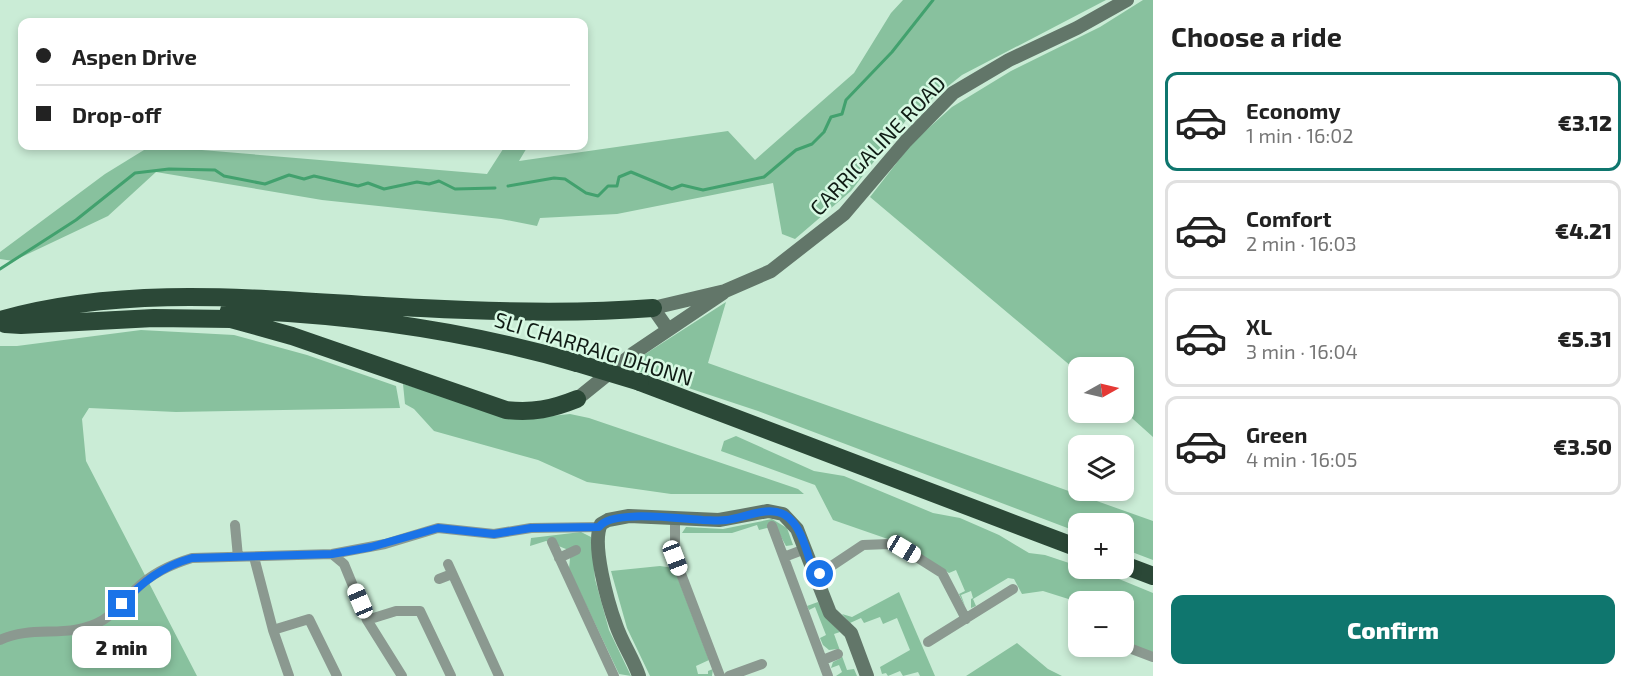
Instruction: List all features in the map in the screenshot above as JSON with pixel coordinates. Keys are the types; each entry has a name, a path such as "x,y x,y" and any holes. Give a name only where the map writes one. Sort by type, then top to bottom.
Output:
{"highway":[{"path":"0,322 81,303 171,297 250,297 478,310 603,312 653,308"},
{"name":"SLI CHARRAIG DHONN","path":"0,322 129,310 302,313 441,331 511,344 640,382 1068,544"},
{"path":"0,322 21,326 115,320 231,319 292,336 506,410 530,413 553,409 577,399"},
{"path":"1134,569 1153,576"}],"main road":[{"name":"CARRIGALINE ROAD","path":"577,399 667,328 725,291 771,271 844,214 906,141 953,93 1009,60 1077,28 1127,0"},
{"name":"CARRIGALINE ROAD","path":"653,308 725,291"},
{"path":"653,308 667,328"},
{"path":"639,676 616,626 603,576 599,527 605,521 623,517 723,520 776,512 793,523 830,613 851,633 867,676"}],"street":[{"path":"675,518 675,558 720,676"},
{"path":"235,525 238,557"},
{"path":"772,526 828,676"},
{"path":"0,640 27,632 57,633 79,630 103,620 138,587 173,563 192,558 332,554 366,548 438,528 494,534 531,528 599,527"},
{"path":"552,542 614,676"},
{"path":"815,577 863,545 889,544 942,573 966,619"},
{"path":"784,557 805,549"},
{"path":"559,558 576,550"},
{"path":"332,554 344,564 367,620 402,676"},
{"path":"254,557 273,630 289,676"},
{"path":"439,579 450,569 499,676"},
{"path":"928,642 1012,589"},
{"path":"367,620 396,611 420,611 451,676"},
{"path":"273,630 309,619 337,676"},
{"path":"1134,650 1153,657"},
{"path":"823,660 838,654"},
{"path":"729,676 762,664"}],"green space":[{"path":"903,0 1106,0 962,75 907,119 851,191 795,239 782,234 773,183 617,214 540,218 537,226 501,219 322,200 156,172 108,216 13,261 0,259 0,252 105,174 144,150 202,150 487,174 502,150 526,150 519,161 728,131 755,160 854,73 891,13"},
{"path":"1143,0 1153,0 1153,437 1134,420 1134,357 1068,357 1068,364 870,197 913,142 952,107 1011,71 1100,27"},
{"path":"726,302 708,363 1068,491 1068,501 1097,501 1130,513 1068,513 1068,528 758,411 625,367"},
{"path":"141,330 234,335 307,355 396,386 400,408 176,412 89,408 82,419 86,461 197,676 0,676 0,346 17,346"},
{"path":"403,384 522,419 570,414 589,418 798,489 804,494 671,494 587,482 538,460 434,431 414,409 405,404"},
{"path":"736,436 814,471 844,476 933,513 960,518 999,535 1029,553 1045,555 1068,563 1068,579 1119,579 1153,593 1153,653 1134,645 1134,591 1068,591 1068,599 1043,591 1022,594 1014,579 1008,578 973,599 976,606 971,608 973,598 971,591 961,595 965,606 959,594 965,591 956,570 949,573 908,546 833,520 815,485 721,451 724,441"},
{"path":"1134,514 1153,521 1153,560 1134,553"},
{"path":"772,519 787,528 793,545 786,546 775,526 759,530 757,525 732,533 682,533 686,527 723,529"},
{"path":"581,532 591,537 595,579 609,630 631,676 619,674 569,569 570,558 566,549 546,541 530,546 531,538"},
{"path":"660,566 674,568 709,660 696,666 698,674 708,674 708,671 713,669 712,676 650,676 627,628 611,571"},
{"path":"899,592 935,676 920,676 918,672 903,676 900,671 888,676 886,673 882,674 880,667 910,650 897,618 883,624 880,617 864,623 861,618 850,623 842,614 852,617"},
{"path":"818,602 827,619 840,632 834,634 847,670 854,669 857,676 836,676 842,672 839,665 831,668 833,662 841,658 837,649 829,650 820,638 826,635 815,607 809,610 807,606"},
{"path":"1017,643 1048,669 1062,676 966,676"}],"waterway":[{"path":"508,186 554,178 565,179 586,193 598,196 608,186 617,186 619,177 631,172 672,189 682,185 703,190 764,177 796,150 812,144 824,132 831,117 842,114 846,100 892,52 933,0"},
{"path":"0,269 76,220 135,173 169,169 215,170 224,176 265,184 289,175 304,179 314,176 358,186 368,183 384,189 417,182 429,184 439,181 455,189 495,188"}],"route":[{"path":"122,604 138,587 162,570 173,563 192,558 332,554 386,544 414,533 438,528 494,534 531,528 599,527 606,520 629,516 723,520 768,511 783,514 797,529 815,577 820,574"}]}
